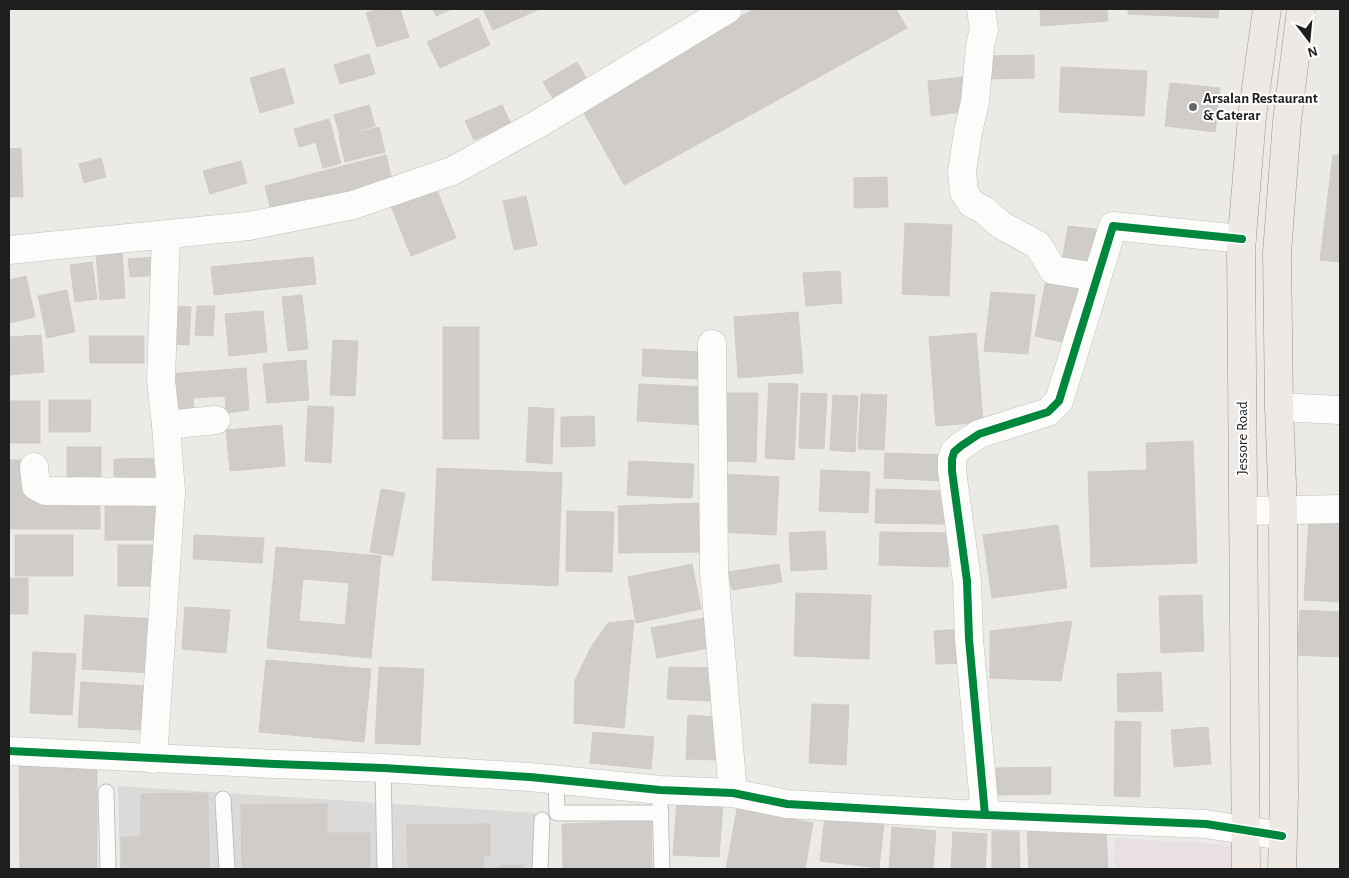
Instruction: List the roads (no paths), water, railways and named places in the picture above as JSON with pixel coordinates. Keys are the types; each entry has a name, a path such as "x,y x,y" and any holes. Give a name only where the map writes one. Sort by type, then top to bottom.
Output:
{"main road":[{"name":"Jessore Road","path":"1246,869 1241,248 1252,117 1267,9"},
{"path":"1282,869 1283,510 1279,407 1277,253 1287,121 1301,9"},
{"path":"1252,117 1287,121"}],"street":[{"path":"9,250 250,226 353,205 452,171 538,124 728,9"},
{"path":"981,9 984,30 980,46 974,102 962,172 964,192 972,204 984,210 1001,225 1038,245 1053,270 1096,277"},
{"path":"985,815 969,639 967,581 952,471 954,452 979,434 1048,412 1059,400 1113,226 1242,238"},
{"path":"153,759 171,492 161,380 166,235"},
{"path":"712,344 714,571 733,793"},
{"path":"1279,407 1340,410"},
{"path":"166,425 216,420"},
{"path":"34,467 36,486 45,491 171,492"},
{"path":"1243,510 1340,509"},
{"path":"9,751 383,768 556,779 660,801 733,793 787,804 985,815 1206,824 1247,832 1282,836"}],"lane":[{"path":"383,768 385,869"},
{"path":"106,792 108,869"},
{"path":"223,799 227,869"},
{"path":"660,801 662,869"},
{"path":"540,869 542,820"}],"place":[{"name":"Arsalan Restaurant & Caterar","path":"1193,107"}]}
